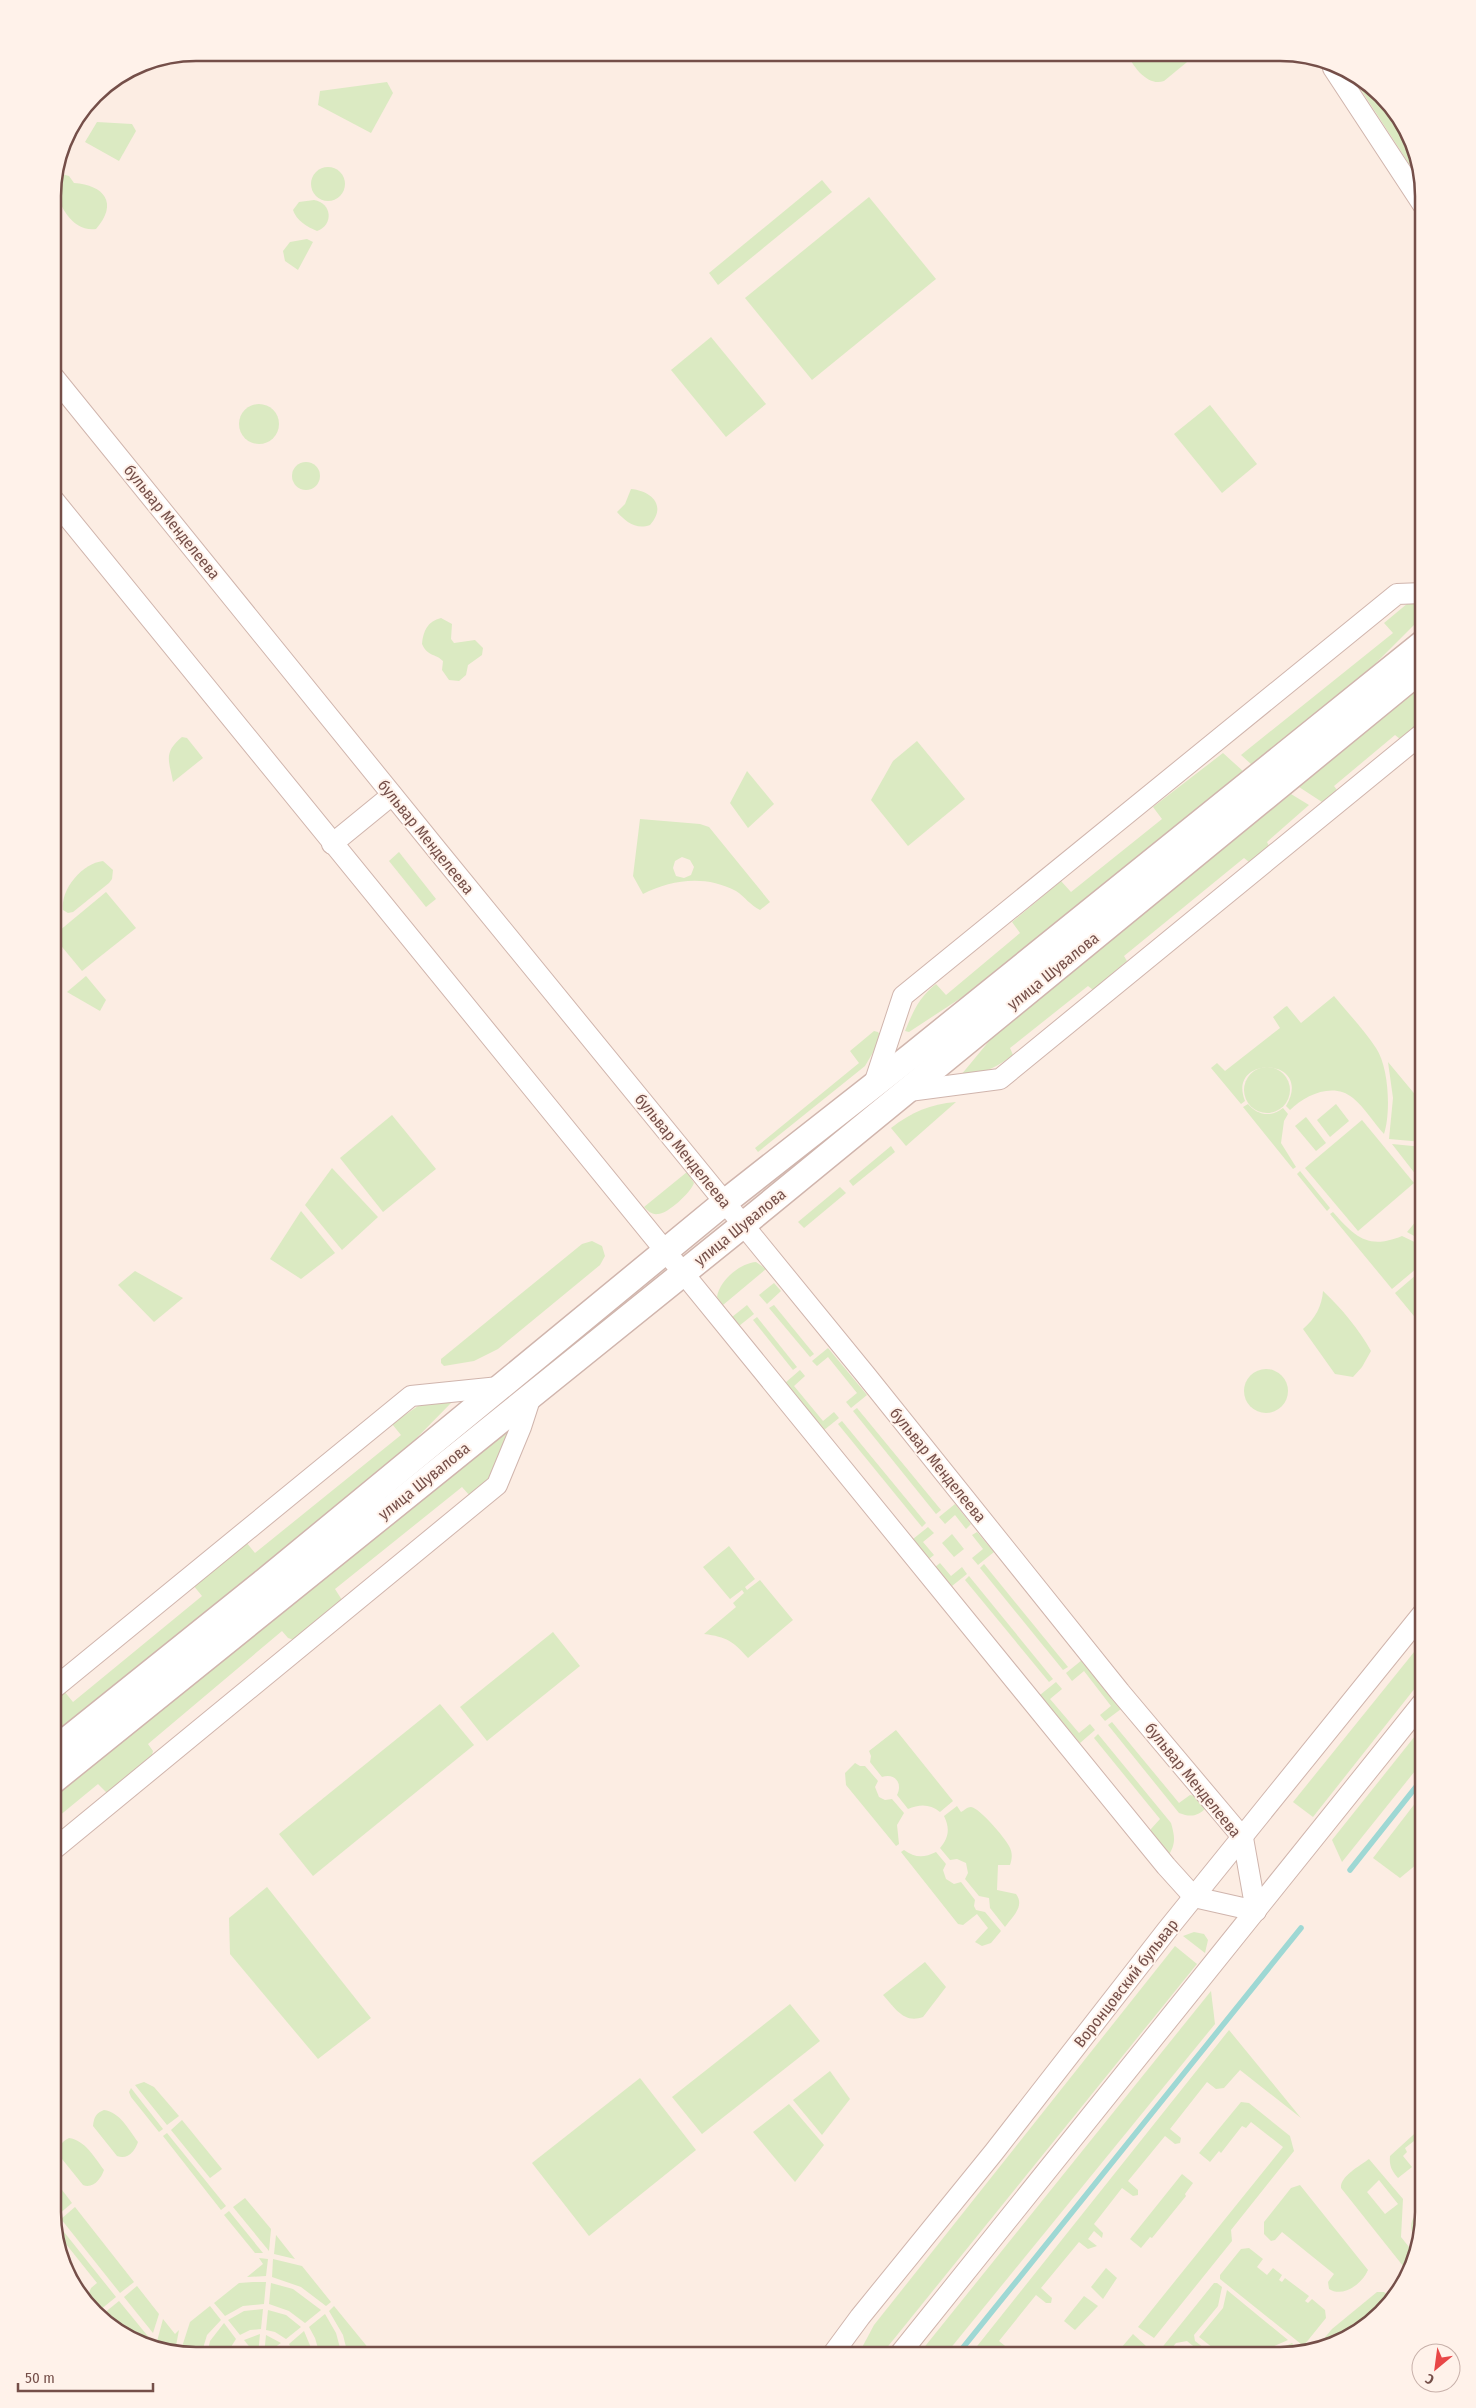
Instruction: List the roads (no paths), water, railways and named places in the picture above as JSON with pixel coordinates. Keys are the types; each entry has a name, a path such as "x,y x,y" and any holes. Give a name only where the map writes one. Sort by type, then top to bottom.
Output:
{"street":[{"path":"1337,74 1415,191"},
{"name":"бульвар Менделеева","path":"62,387 392,795 872,1382 1120,1692 1243,1838 1256,1911"},
{"path":"62,510 1166,1866 1194,1897 1256,1911"},
{"path":"874,1084 903,996 1397,594 1415,593"},
{"name":"улица Шувалова","path":"61,1744 266,1580 725,1202 1415,650"},
{"name":"улица Шувалова","path":"61,1774 532,1393 743,1226 1415,675"},
{"path":"909,1091 1000,1079 1415,741"},
{"path":"332,844 392,795"},
{"path":"61,1682 411,1396 499,1387"},
{"path":"61,1842 497,1485 521,1427 532,1393"},
{"name":"Воронцовский бульвар","path":"838,2347 1194,1897 1415,1624"},
{"path":"905,2347 1415,1713"}],"waterway":[{"path":"1350,1870 1415,1788"},
{"path":"964,2347 1301,1928"}]}
